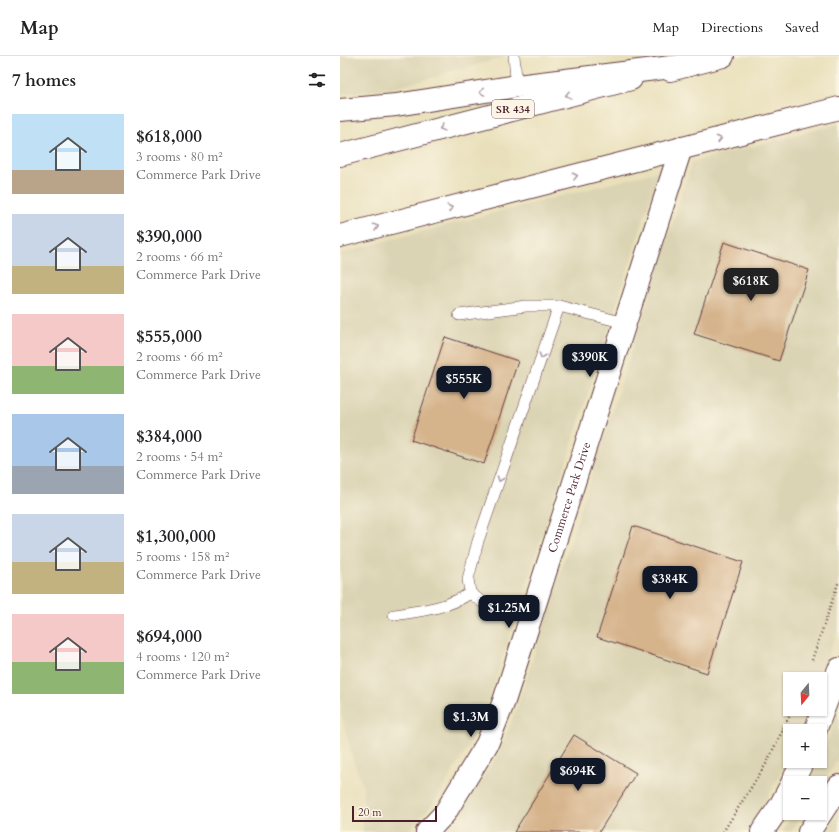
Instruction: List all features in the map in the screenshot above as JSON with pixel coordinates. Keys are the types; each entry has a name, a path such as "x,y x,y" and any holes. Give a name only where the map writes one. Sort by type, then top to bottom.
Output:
{"main road":[{"name":"SR 434","path":"340,155 687,61 723,56"},
{"path":"340,110 396,105 687,61"},
{"path":"340,236 839,108"},
{"name":"Commerce Park Drive","path":"427,832 445,813 487,744 504,701 681,148"},
{"path":"819,724 839,668"},
{"path":"809,832 839,786"},
{"path":"762,832 783,800"}],"lane":[{"path":"514,56 517,86 517,108"},
{"path":"459,315 526,306 559,306 625,323"},
{"path":"531,618 482,602 470,593 468,579 478,541 559,306"},
{"path":"394,614 424,610 459,601 470,593"}],"path":[{"path":"811,665 839,581"},
{"path":"723,832 766,764 790,716"}],"shaded area":[{"path":"340,56 508,56 391,89 340,94"},
{"path":"839,124 839,627 822,672 783,672 783,716 805,716 803,724 783,724 783,768 748,832 448,832 457,821 500,750 518,705 692,162"},
{"path":"659,171 490,696 474,737 434,803 407,832 363,832 363,786 353,760 340,709 340,254"},
{"path":"839,709 839,757 827,777 827,776 812,776 816,768 827,768 827,742"},
{"path":"839,813 839,832 826,832"},
{"path":"789,820 799,820 791,832 782,832"}],"building":[{"path":"724,242 809,270 779,361 694,334"},
{"path":"445,337 518,361 484,464 411,440"},
{"path":"633,526 743,562 707,673 597,637"},
{"path":"574,735 636,773 599,832 514,832"}]}
